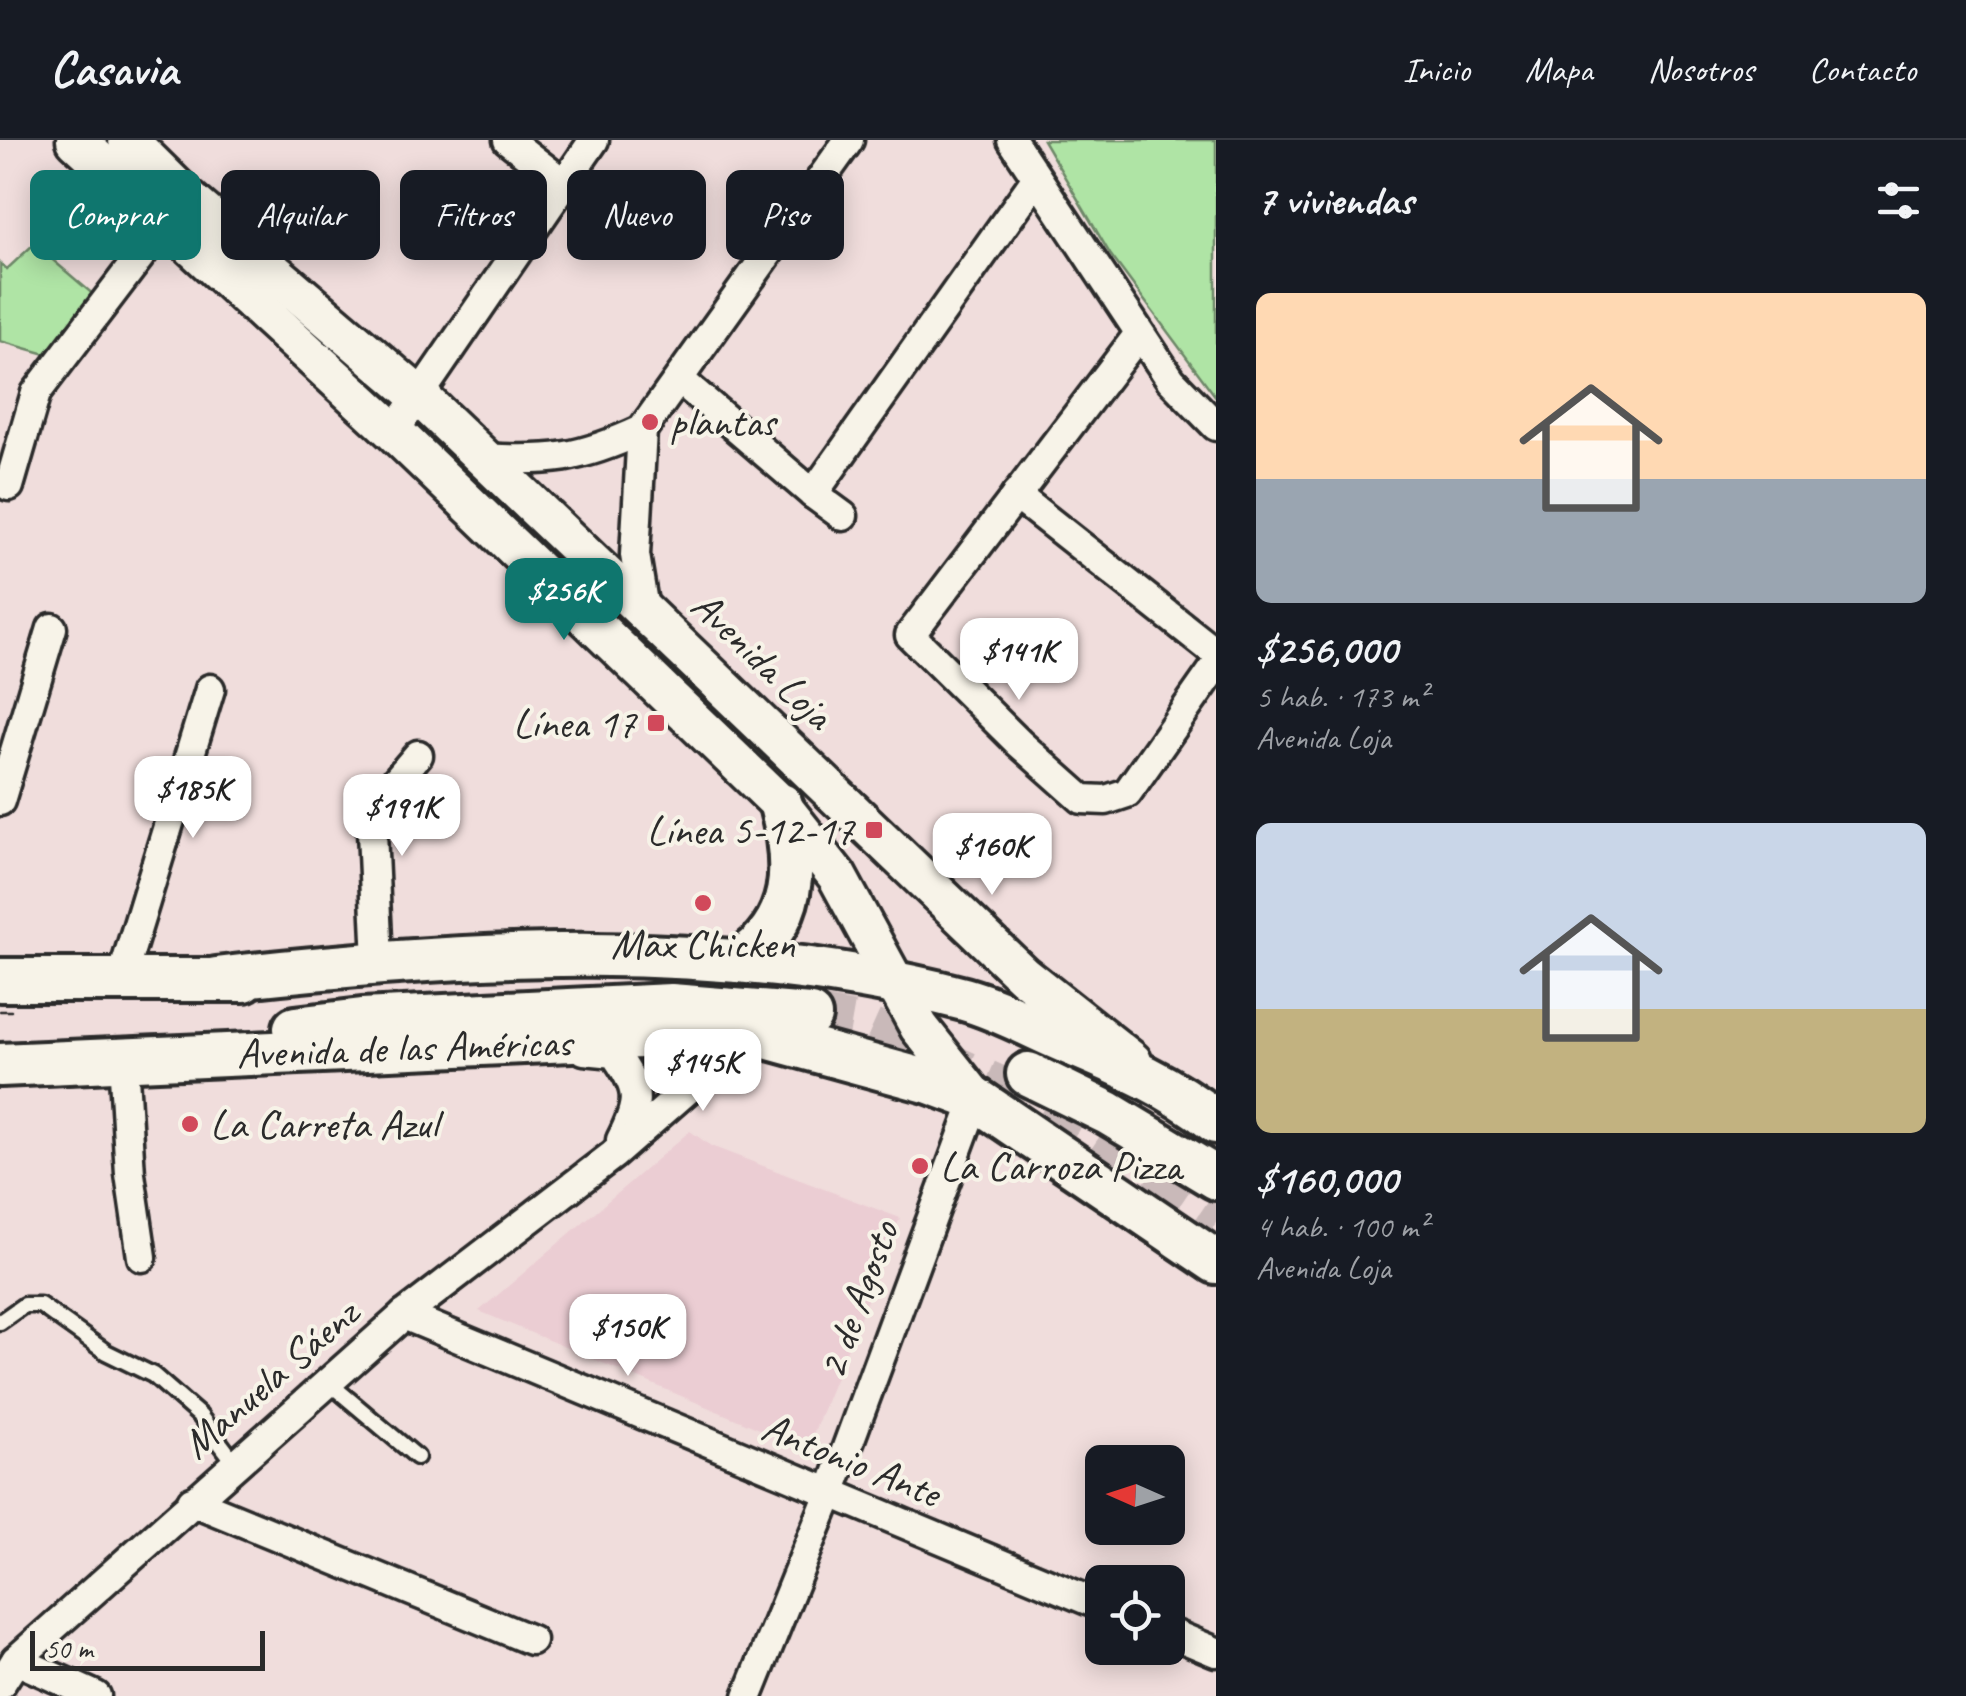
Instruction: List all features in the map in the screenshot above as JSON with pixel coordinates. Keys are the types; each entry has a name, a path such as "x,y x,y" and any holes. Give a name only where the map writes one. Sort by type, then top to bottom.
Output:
{"main road":[{"name":"Avenida Loja","path":"76,140 118,170"},
{"name":"Avenida Loja","path":"128,140 148,170"},
{"name":"Avenida Loja","path":"201,230 421,398 1022,975 1158,1081"},
{"name":"Avenida Loja","path":"201,236 394,432 781,804 837,876 919,1027 976,1099"},
{"path":"740,961 764,945 779,919 792,878 792,850 781,804"},
{"name":"Avenida de las Américas","path":"216,980 378,961 621,957 740,961 837,972 968,1000 1158,1081 1216,1122"},
{"name":"Avenida de las Américas","path":"0,980 122,977 678,982 811,1006 671,1005 362,1020 6,1064"},
{"name":"Avenida de las Américas","path":"6,1064 641,1037 766,1037 930,1082 976,1099 1216,1262"},
{"path":"1028,1074 1108,1113 1216,1178"}],"street":[{"path":"508,140 562,182"},
{"path":"394,432 421,398 562,182 594,140"},
{"path":"482,458 536,462 590,454 642,430 849,140"},
{"path":"1012,140 1171,380 1216,426"},
{"path":"813,494 1036,178"},
{"path":"9,486 36,394 137,260"},
{"path":"1139,334 910,635 1018,743 1082,799 1106,800 1127,794 1216,666"},
{"path":"679,380 843,516"},
{"path":"642,430 635,555 644,609"},
{"path":"1016,495 1216,652"},
{"path":"0,801 52,628"},
{"path":"122,977 210,689"},
{"path":"378,961 371,810 418,755"},
{"name":"Manuela Sáenz","path":"0,1685 16,1660 404,1315 613,1155 710,1070 766,1037"},
{"name":"Manuela Sáenz","path":"518,1044 614,1053 634,1080 636,1110 613,1155"},
{"path":"123,1060 130,1174 142,1257"},
{"name":"2 de Agosto","path":"748,1696 830,1496 976,1099"},
{"name":"Antonio Ante","path":"404,1315 830,1496 1085,1599"},
{"path":"192,1501 530,1640"},
{"path":"1185,1639 1216,1652"},
{"path":"16,1660 96,1696"}],"lane":[{"path":"0,1322 24,1305 40,1305 106,1352 153,1375 200,1416 235,1463"},
{"path":"328,1382 417,1457"}],"shaded area":[{"path":"690,1131 711,1146 900,1218 807,1449 479,1311"}],"green space":[{"path":"1043,140 1216,140 1216,397 1110,254"},
{"path":"30,248 30,260 53,260 95,296 53,356 0,341 0,263 7,269"}],"tunnel":[{"path":"810,1016 861,1025 1047,1108 1216,1223"}],"tram line":[{"path":"0,1011 11,1011"}],"place":[{"name":"plantas","path":"650,422"},
{"name":"Línea 17","path":"656,723"},
{"name":"Línea 5-12-17","path":"874,830"},
{"name":"Max Chicken","path":"703,903"},
{"name":"La Carreta Azul","path":"190,1124"},
{"name":"La Carroza Pizza","path":"920,1166"}]}
